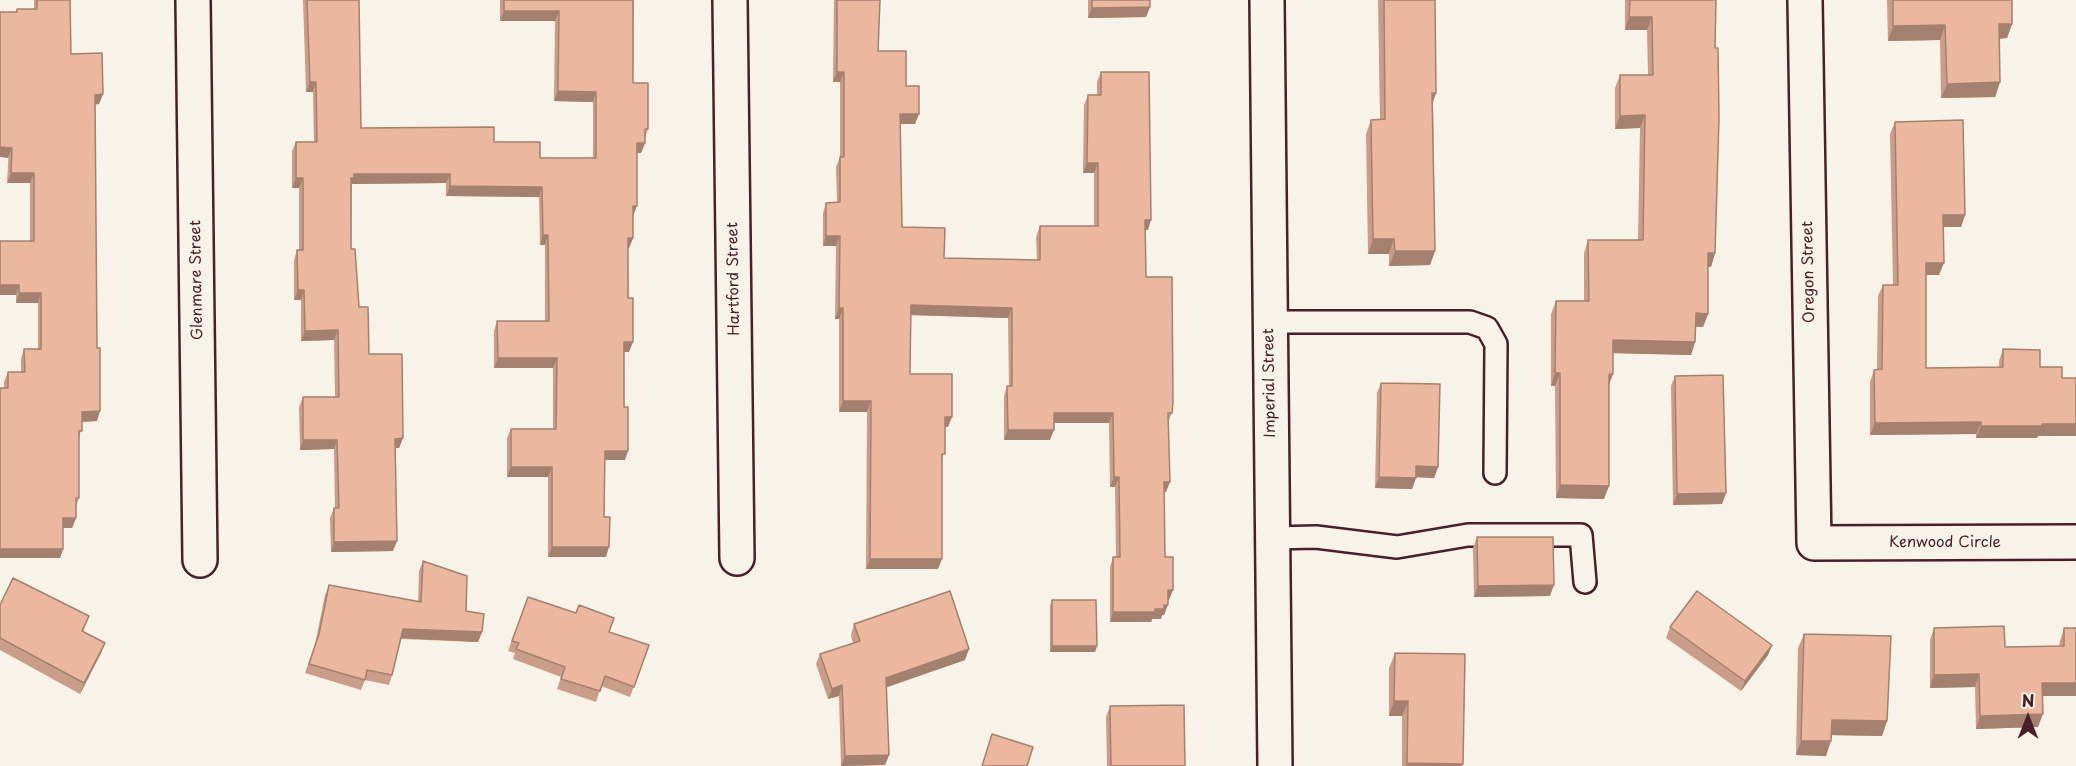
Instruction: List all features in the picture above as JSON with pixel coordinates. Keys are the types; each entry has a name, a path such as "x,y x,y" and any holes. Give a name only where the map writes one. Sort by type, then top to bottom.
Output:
{"street":[{"name":"Glenmare Street","path":"193,0 201,560"},
{"name":"Hartford Street","path":"730,0 737,558"},
{"name":"Imperial Street","path":"1267,0 1275,766"},
{"name":"Oregon Street","path":"1805,0 1814,543"},
{"name":"Kenwood Circle","path":"1814,543 2076,543"}],"lane":[{"path":"1269,322 1470,322 1487,328 1497,344 1495,473"},
{"path":"1272,538 1316,537 1397,547 1468,535 1581,535 1584,582"}],"building":[{"path":"37,0 70,0 71,54 102,53 103,94 95,95 97,348 100,348 100,411 82,412 82,431 79,431 79,498 76,498 76,518 63,518 63,549 0,549 0,388 8,388 8,372 25,372 24,349 41,349 41,293 19,293 19,285 0,285 0,241 34,241 34,173 11,173 12,148 0,147 0,12 37,9"},
{"path":"307,0 359,0 361,128 494,127 494,142 540,142 540,158 596,158 596,92 558,91 559,11 504,11 504,0 633,0 633,83 648,83 648,129 645,129 645,143 637,143 637,206 633,206 633,238 628,238 628,298 633,298 633,342 624,342 624,407 628,407 628,451 605,451 604,517 610,517 609,547 552,547 552,467 511,467 511,429 556,429 557,358 498,358 497,321 549,321 548,235 543,235 542,187 450,186 450,174 354,174 354,178 351,178 351,249 355,249 359,307 368,307 369,354 402,354 403,438 395,439 397,541 334,542 334,508 339,508 337,440 303,440 303,397 339,397 338,330 305,331 304,290 298,290 297,250 303,250 303,178 296,178 296,142 317,142 316,82 310,82"},
{"path":"837,0 880,0 878,51 906,51 906,86 919,86 919,114 900,114 902,227 945,228 944,258 1040,260 1040,226 1098,226 1098,163 1087,163 1088,95 1101,95 1101,72 1149,72 1151,220 1145,220 1146,277 1172,277 1173,403 1172,413 1168,413 1170,482 1164,482 1165,557 1173,557 1173,590 1168,590 1168,605 1164,605 1164,609 1155,609 1155,612 1113,612 1113,557 1120,557 1119,477 1114,477 1113,413 1054,413 1054,430 1008,430 1007,386 1012,386 1012,308 911,305 910,374 952,374 952,417 945,417 945,454 942,454 942,559 870,559 871,401 843,401 843,308 839,308 840,236 826,236 826,203 840,202 840,157 844,157 844,72 837,72"},
{"path":"1092,0 1150,0 1150,7 1092,8"},
{"path":"1384,0 1435,0 1436,93 1432,93 1435,251 1395,251 1394,239 1373,239 1371,120 1385,119"},
{"path":"1630,0 1716,0 1715,48 1718,48 1719,118 1715,253 1708,253 1708,314 1696,313 1695,342 1613,340 1613,374 1609,374 1609,486 1560,485 1560,373 1555,373 1556,301 1589,301 1588,240 1643,240 1645,115 1620,116 1620,75 1653,75 1652,17 1629,17"},
{"path":"1893,0 2012,0 2012,24 1999,24 2000,82 1947,84 1945,25 1893,26"},
{"path":"1963,120 1965,215 1943,215 1944,263 1926,263 1926,368 2003,367 2003,349 2040,350 2040,367 2062,367 2062,378 2076,378 2076,424 1981,426 1981,422 1875,423 1874,370 1882,369 1883,285 1898,285 1895,122"},
{"path":"1723,375 1726,493 1677,494 1675,376"},
{"path":"1381,383 1440,384 1438,467 1416,466 1416,478 1379,477"},
{"path":"1477,537 1553,537 1554,585 1478,586"},
{"path":"423,561 467,576 466,611 484,614 482,632 403,629 392,675 367,670 365,680 309,664 319,634 329,585 421,602"},
{"path":"13,578 89,616 82,631 105,643 84,683 0,638 0,605"},
{"path":"950,591 969,649 886,678 889,755 845,756 842,685 832,689 820,654 860,641 854,624"},
{"path":"1697,591 1772,645 1745,681 1670,627"},
{"path":"528,597 576,613 579,605 614,618 609,632 649,645 634,687 605,676 600,691 561,679 565,667 516,649 519,643 512,641"},
{"path":"1052,600 1096,600 1097,646 1052,646"},
{"path":"2004,626 2005,647 2064,646 2064,628 2076,628 2076,683 2042,683 2043,714 1980,716 1979,674 1934,675 1934,628"},
{"path":"1804,634 1891,636 1887,721 1832,720 1831,741 1801,741"},
{"path":"1395,653 1465,654 1463,764 1407,763 1408,701 1394,701"},
{"path":"1184,705 1185,766 1111,766 1110,706"},
{"path":"992,734 1033,747 1027,766 982,766"}]}
